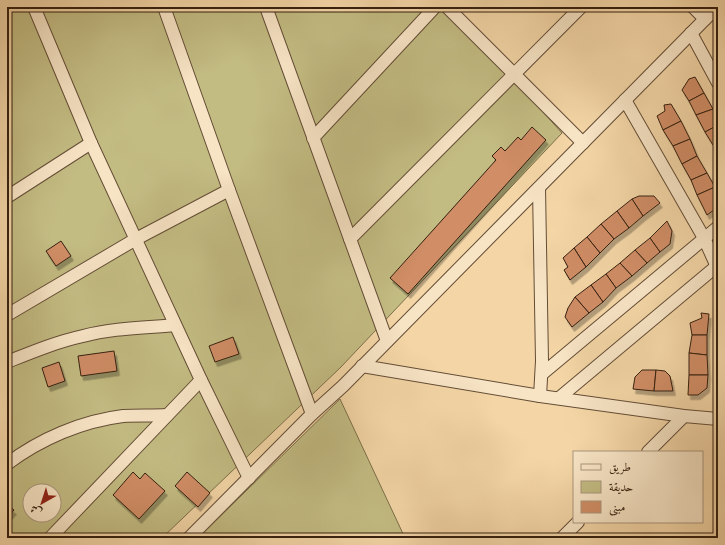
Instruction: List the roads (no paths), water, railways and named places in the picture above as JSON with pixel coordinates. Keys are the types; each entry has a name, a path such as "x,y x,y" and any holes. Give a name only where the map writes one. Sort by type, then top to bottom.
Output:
{"street":[{"path":"34,7 91,143 175,325 249,478"},
{"path":"164,7 229,190 312,414"},
{"path":"266,7 387,341"},
{"path":"314,138 435,7"},
{"path":"447,7 583,143"},
{"path":"350,239 581,7"},
{"path":"692,7 705,19"},
{"path":"189,538 312,414 343,386 717,7"},
{"path":"691,33 718,83"},
{"path":"559,398 717,267 704,238 625,100"},
{"path":"7,197 91,143"},
{"path":"539,188 542,374 540,396"},
{"path":"7,315 136,239 229,190"},
{"path":"542,374 718,227"},
{"path":"7,362 57,343 84,335 175,325"},
{"path":"362,366 540,396 684,416 718,419"},
{"path":"50,538 201,380"},
{"path":"7,464 33,447 62,433 94,422 124,416 167,415"},
{"path":"649,451 684,416"},
{"path":"562,538 577,523"}]}
